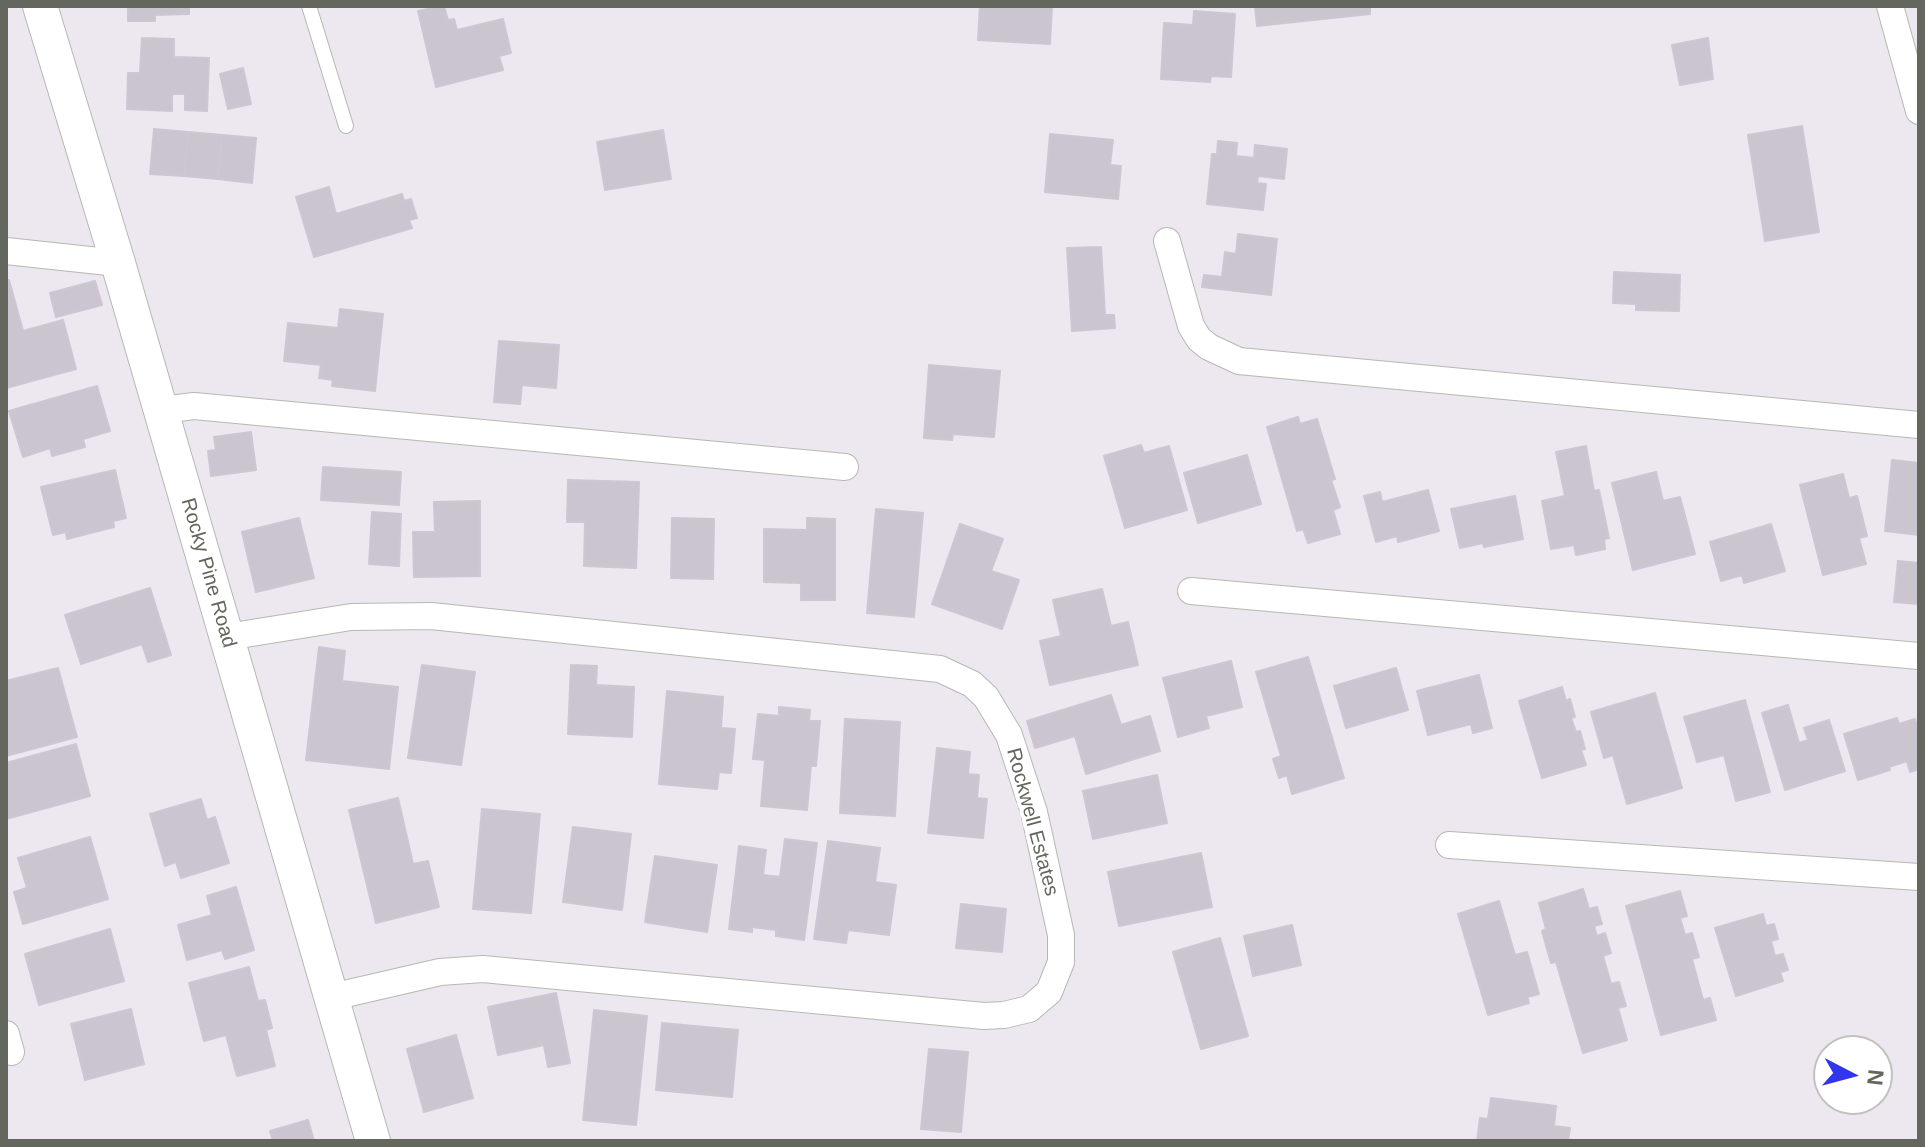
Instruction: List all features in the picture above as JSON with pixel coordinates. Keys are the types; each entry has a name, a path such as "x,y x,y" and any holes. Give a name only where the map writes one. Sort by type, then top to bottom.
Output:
{"street":[{"name":"Rocky Pine Road","path":"40,6 162,410 373,1141"},
{"path":"1890,6 1919,111"},
{"path":"1167,241 1191,326 1209,347 1239,361 1919,425"},
{"path":"6,251 118,263"},
{"path":"162,410 194,406 845,467"},
{"path":"1191,591 1919,656"},
{"name":"Rockwell Estates","path":"227,637 351,617 431,616 906,663 940,669 972,684 986,697 1009,735 1034,812 1062,947 1057,975 1049,992 1029,1009 1004,1015 984,1016 483,969 440,972 332,997"},
{"path":"1449,845 1919,877"}],"lane":[{"path":"309,6 346,126"}],"building":[{"path":"128,6 189,6 189,14 155,15 155,21 128,21"},
{"path":"444,6 448,20 454,19 457,30 503,19 511,53 499,56 503,70 436,87 418,11"},
{"path":"980,6 1052,6 1050,44 978,40"},
{"path":"1255,6 1370,6 1370,14 1257,26"},
{"path":"1194,11 1235,14 1231,77 1211,76 1210,82 1161,79 1164,23 1193,25"},
{"path":"142,38 174,39 174,57 209,58 207,111 185,110 185,94 172,94 172,111 127,109 128,73 140,73"},
{"path":"1708,38 1713,79 1680,85 1672,45"},
{"path":"243,68 251,104 228,109 220,74"},
{"path":"1802,126 1819,232 1765,241 1748,135"},
{"path":"154,129 188,132 184,176 150,174"},
{"path":"663,130 671,179 605,190 597,142"},
{"path":"188,132 222,135 218,179 184,176"},
{"path":"1050,134 1113,140 1110,165 1121,166 1118,199 1045,192"},
{"path":"222,135 256,138 252,183 218,179"},
{"path":"1218,141 1237,143 1236,156 1254,158 1255,145 1287,149 1284,179 1258,176 1257,183 1266,184 1263,210 1207,204 1212,154 1217,154"},
{"path":"329,187 336,214 402,194 404,201 411,199 417,218 409,220 412,228 314,257 296,197"},
{"path":"1238,234 1277,239 1271,295 1202,287 1204,275 1222,277 1225,252 1236,254"},
{"path":"1101,247 1105,315 1114,315 1115,328 1072,331 1067,248"},
{"path":"1614,272 1680,275 1679,311 1636,310 1636,304 1613,303"},
{"path":"9,280 23,331 63,320 76,369 6,388 6,281"},
{"path":"95,281 102,305 56,317 50,293"},
{"path":"340,309 383,314 375,391 332,386 333,380 319,378 321,365 284,361 288,323 338,328"},
{"path":"499,341 559,345 556,388 522,385 520,404 494,402"},
{"path":"929,365 1000,371 994,437 953,434 952,440 924,438"},
{"path":"97,386 110,431 83,439 85,447 52,456 50,448 23,457 9,411"},
{"path":"1298,417 1300,424 1317,419 1340,507 1333,510 1340,534 1308,543 1303,529 1297,531 1267,427"},
{"path":"251,432 256,470 211,476 208,451 216,450 214,437"},
{"path":"1141,445 1144,453 1169,446 1187,510 1125,528 1104,456"},
{"path":"1586,446 1594,491 1599,490 1609,538 1604,539 1605,549 1576,555 1574,545 1551,549 1542,501 1565,496 1556,452"},
{"path":"1247,455 1261,504 1198,523 1184,473"},
{"path":"1892,460 1919,463 1919,535 1885,531"},
{"path":"323,467 401,472 399,505 321,500"},
{"path":"115,470 126,518 113,521 114,527 67,539 66,532 53,535 41,487"},
{"path":"1656,472 1663,501 1680,497 1695,554 1633,570 1612,483"},
{"path":"1843,474 1849,498 1857,496 1867,536 1859,538 1866,564 1823,575 1800,485"},
{"path":"568,480 639,482 636,568 584,566 585,522 567,522"},
{"path":"1428,490 1439,531 1398,542 1397,536 1376,542 1364,496 1380,492 1382,502"},
{"path":"1515,496 1523,539 1484,547 1483,543 1460,548 1451,509"},
{"path":"480,501 480,576 414,577 413,532 435,532 434,502"},
{"path":"876,509 923,513 914,617 867,613"},
{"path":"372,512 401,514 399,566 369,564"},
{"path":"299,518 314,578 256,592 242,532"},
{"path":"672,518 714,519 713,579 671,578"},
{"path":"807,518 835,519 835,600 801,600 801,583 764,582 764,529 807,530"},
{"path":"960,524 1003,539 991,571 1019,580 1002,629 932,604"},
{"path":"1771,524 1785,571 1744,583 1742,575 1721,581 1710,542"},
{"path":"1898,561 1919,563 1919,604 1894,602"},
{"path":"150,588 171,655 148,662 142,644 81,664 65,615"},
{"path":"1102,589 1111,626 1128,622 1138,665 1050,685 1040,641 1061,636 1053,600"},
{"path":"319,647 345,651 342,681 398,687 389,769 306,760"},
{"path":"1308,657 1344,778 1292,794 1287,775 1279,778 1273,759 1281,756 1256,672"},
{"path":"1231,661 1242,707 1206,716 1209,728 1178,737 1163,678"},
{"path":"422,665 475,672 461,765 408,758"},
{"path":"571,665 597,666 596,685 634,687 632,737 568,734"},
{"path":"58,668 77,737 6,756 6,681"},
{"path":"1396,668 1408,710 1346,728 1334,686"},
{"path":"1479,675 1492,728 1473,733 1471,724 1428,735 1417,691"},
{"path":"1562,687 1566,701 1570,699 1575,717 1571,718 1576,732 1580,731 1586,765 1542,778 1519,701"},
{"path":"667,691 723,697 721,728 735,729 731,773 719,772 717,789 659,784"},
{"path":"1655,693 1682,788 1627,804 1613,755 1604,758 1591,712"},
{"path":"1111,695 1121,725 1150,716 1160,751 1086,774 1075,736 1035,748 1027,721"},
{"path":"1745,700 1770,792 1736,801 1724,755 1697,762 1684,717"},
{"path":"1788,705 1799,743 1808,740 1804,728 1829,720 1845,771 1785,790 1762,713"},
{"path":"779,707 810,710 809,721 820,721 816,766 811,766 807,810 761,806 765,760 753,759 758,714 779,716"},
{"path":"1897,718 1899,724 1915,719 1919,733 1919,769 1910,772 1907,761 1858,780 1844,734"},
{"path":"845,719 900,722 895,816 840,813"},
{"path":"76,744 90,796 6,819 6,763"},
{"path":"937,748 970,752 968,774 979,775 977,798 987,799 983,838 928,833"},
{"path":"1157,775 1167,823 1093,839 1083,791"},
{"path":"398,798 413,864 428,861 439,907 376,923 349,810"},
{"path":"201,799 207,820 215,817 229,863 181,878 176,862 165,866 150,814"},
{"path":"482,809 540,814 531,913 473,909"},
{"path":"573,827 631,834 622,910 563,902"},
{"path":"90,837 108,899 23,924 14,892 27,888 18,858"},
{"path":"785,839 817,843 804,940 776,936 776,930 752,927 752,932 729,929 739,846 766,850 763,875 780,877"},
{"path":"828,841 880,848 875,882 896,885 889,935 848,930 846,943 814,939"},
{"path":"1201,853 1212,907 1119,926 1108,872"},
{"path":"655,856 717,865 707,932 645,922"},
{"path":"236,887 254,950 225,959 222,950 187,960 178,925 212,915 207,896"},
{"path":"1583,889 1589,909 1597,907 1602,924 1594,926 1597,936 1605,933 1611,953 1603,956 1611,984 1619,982 1626,1006 1618,1008 1627,1040 1583,1053 1556,962 1551,963 1542,931 1546,929 1539,903"},
{"path":"1680,891 1687,916 1680,918 1685,935 1692,933 1699,957 1692,959 1703,1000 1710,998 1716,1020 1661,1035 1626,906"},
{"path":"1499,901 1515,955 1527,952 1539,994 1527,997 1529,1003 1488,1015 1458,914"},
{"path":"961,904 1006,909 1002,952 956,948"},
{"path":"1763,914 1766,926 1774,924 1778,939 1771,941 1775,956 1783,954 1788,970 1780,972 1783,981 1736,996 1715,928"},
{"path":"1292,925 1301,965 1253,976 1244,936"},
{"path":"110,929 124,981 39,1005 25,954"},
{"path":"1220,938 1248,1036 1201,1049 1173,952"},
{"path":"249,967 258,1001 265,1000 272,1028 266,1030 275,1066 237,1076 226,1035 204,1041 189,983"},
{"path":"556,993 570,1063 548,1067 544,1045 498,1055 488,1007"},
{"path":"131,1009 144,1064 85,1080 71,1024"},
{"path":"594,1010 647,1016 636,1125 583,1120"},
{"path":"662,1023 738,1030 732,1097 656,1090"},
{"path":"456,1035 473,1098 424,1112 407,1049"},
{"path":"929,1049 968,1052 961,1132 921,1129"},
{"path":"1491,1098 1556,1106 1554,1126 1570,1128 1568,1141 1477,1141 1480,1118 1488,1119"},
{"path":"308,1120 314,1141 273,1141 270,1131"}]}
